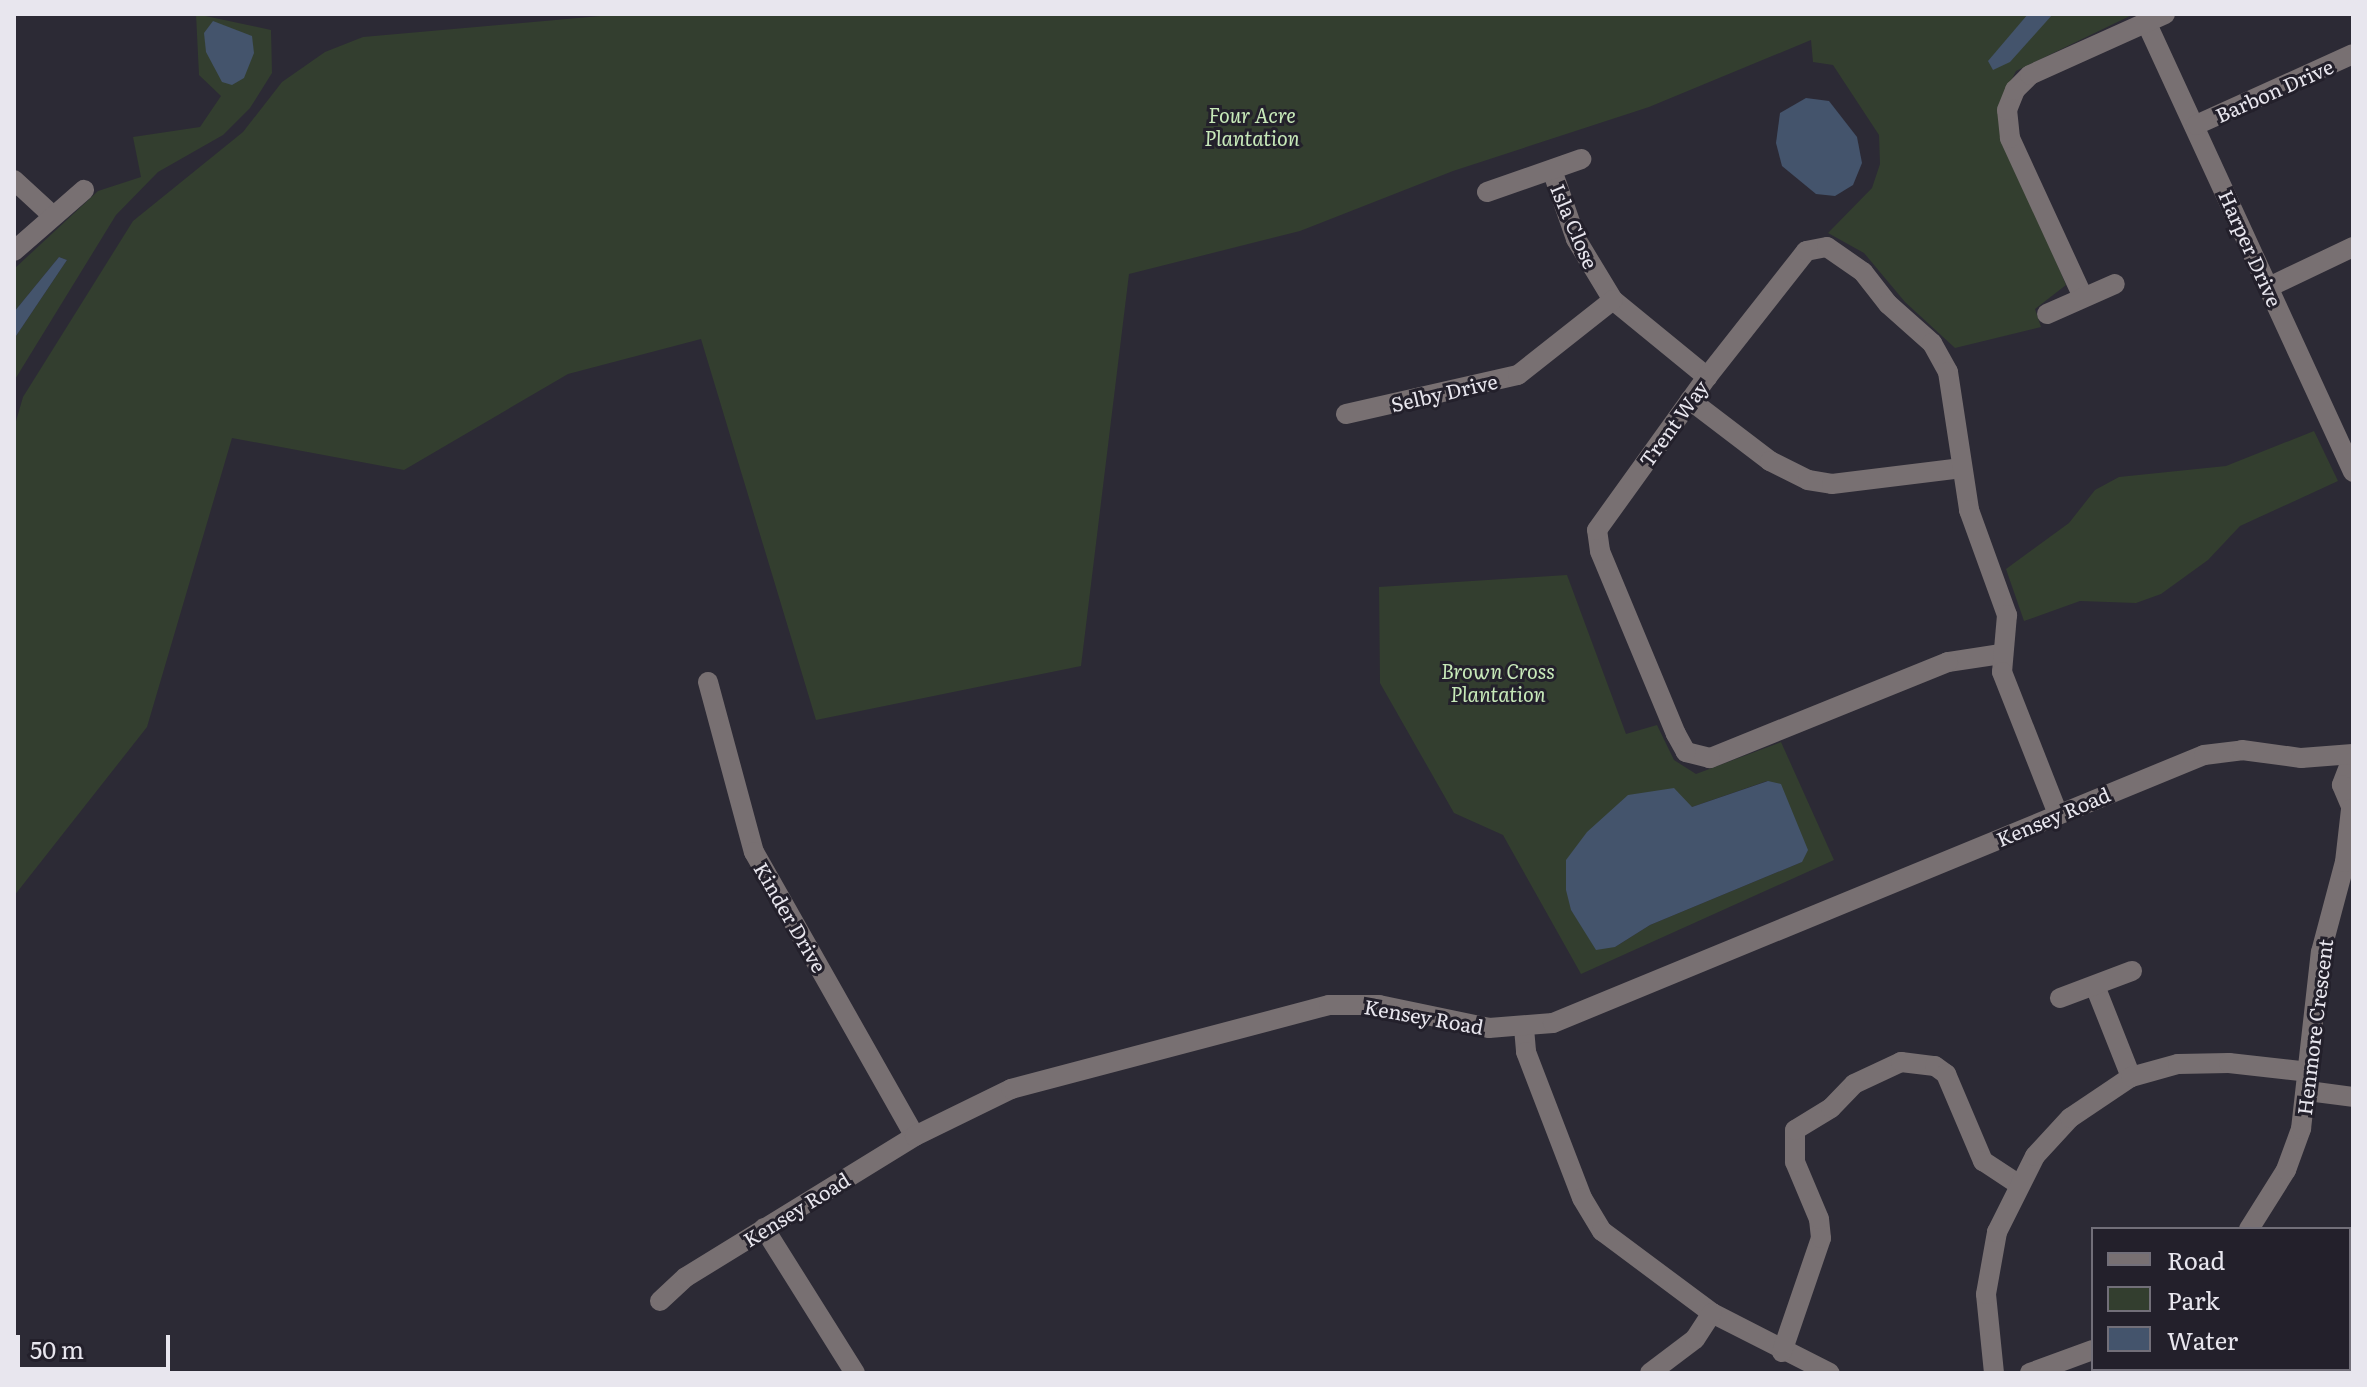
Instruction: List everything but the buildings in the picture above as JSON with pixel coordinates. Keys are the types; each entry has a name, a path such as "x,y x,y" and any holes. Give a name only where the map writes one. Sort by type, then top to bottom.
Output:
{"street":[{"name":"Harper Drive","path":"2083,297 2010,138 2007,110 2015,90 2030,75 2156,19 2196,125 2353,472"},
{"name":"Barbon Drive","path":"2196,125 2353,54"},
{"name":"Isla Close","path":"1487,192 1581,159"},
{"name":"Isla Close","path":"1552,170 1576,239 1613,300 1707,377"},
{"path":"14,180 53,216"},
{"path":"14,251 84,190"},
{"name":"Trent Way","path":"2001,654 1948,662 1710,758 1686,752 1597,539 1601,521 1796,257 1827,247 1863,272 1941,357 1956,412 1962,468 1974,528 2007,615 2001,654 2002,672 2058,814"},
{"path":"2269,287 2353,247"},
{"path":"2047,314 2115,284"},
{"name":"Selby Drive","path":"1346,414 1518,375 1613,300"},
{"path":"1690,400 1770,461 1808,480 1832,484 1962,468"},
{"name":"Kinder Drive","path":"708,682 754,852 915,1136"},
{"name":"Kensey Road","path":"660,1301 686,1277 915,1136 1011,1089 1329,1005 1379,1005 1472,1026 1524,1028 1592,1008 2204,755 2242,750 2301,758 2353,755"},
{"name":"Henmore Crescent","path":"2250,1227 2286,1170 2309,1082 2321,952 2349,858 2350,806 2344,772 2353,755"},
{"path":"2301,758 2324,772 2350,806"},
{"path":"2060,998 2132,971"},
{"path":"2095,986 2131,1077"},
{"path":"1524,1028 1526,1052 1597,1224 1712,1313 1782,1352 1830,1373"},
{"path":"1782,1352 1821,1238 1819,1219 1795,1162 1795,1130 1831,1108 1854,1084 1901,1062 1935,1066 1946,1074 1983,1161 2018,1184"},
{"path":"1994,1373 1987,1331 1989,1263 2018,1184 2070,1118 2131,1077 2178,1064 2309,1082 2353,1097"},
{"path":"764,1228 855,1373"},
{"path":"1650,1373 1695,1339 1712,1313"},
{"path":"2035,1373 2091,1351"}],"green space":[{"path":"196,14 271,30 272,73 250,108 223,135 158,172 116,215 14,381 14,339 67,260 59,257 14,312 14,269 98,191 141,177 133,137 200,127 221,96 199,75"},
{"name":"Four Acre Plantation","path":"623,14 2134,14 2016,71 1999,105 2003,136 2066,285 2035,309 2041,327 1955,348 1905,302 1864,253 1828,233 1872,188 1880,164 1879,135 1833,65 1813,62 1811,40 1649,107 1453,171 1300,231 1129,274 1081,666 816,720 701,339 568,374 404,470 232,438 147,727 14,896 14,428 23,397 133,221 243,132 282,82 325,52 363,37"},
{"path":"2314,431 2338,481 2240,526 2208,560 2161,594 2136,603 2080,601 2024,621 2006,569 2069,523 2095,490 2119,477 2226,466"},
{"name":"Brown Cross Plantation","path":"1567,575 1626,734 1657,725 1674,760 1696,774 1781,742 1834,860 1581,974 1503,835 1454,813 1380,683 1379,587","holes":["1767,781 1802,862 1650,925 1615,947 1583,927 1571,910 1692,807"]}],"water":[{"path":"2028,14 2053,14 2010,62 1993,70 1988,61"},
{"path":"213,21 252,36 254,53 244,78 232,85 222,82 206,52 204,33"},
{"path":"1806,98 1829,101 1857,137 1862,163 1853,185 1835,196 1816,194 1782,166 1776,143 1780,113"},
{"path":"59,257 67,260 14,339 14,312"},
{"path":"1768,781 1781,784 1808,850 1802,862 1650,925 1615,947 1596,950 1571,910 1566,890 1566,860 1587,832 1628,795 1674,788 1692,807"}]}
